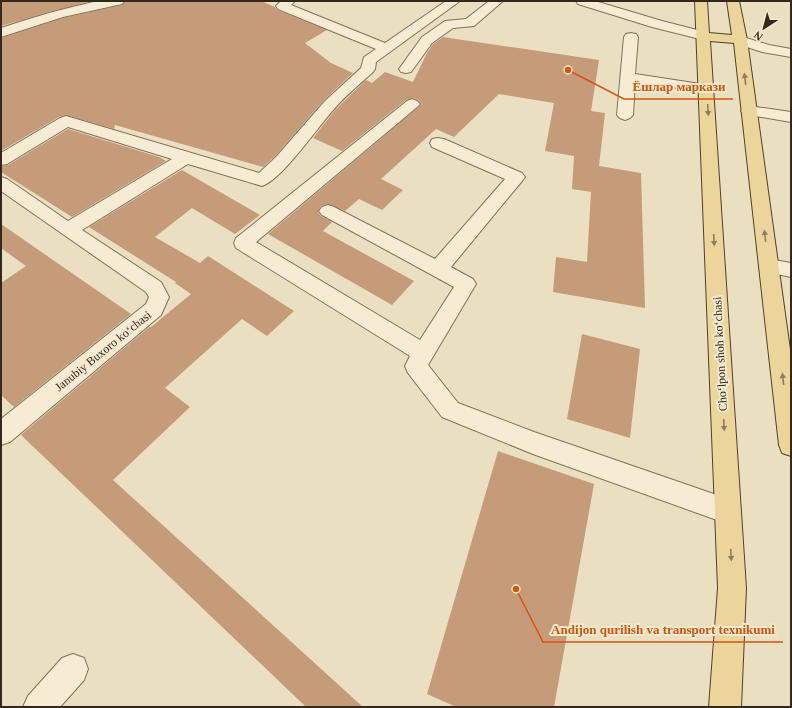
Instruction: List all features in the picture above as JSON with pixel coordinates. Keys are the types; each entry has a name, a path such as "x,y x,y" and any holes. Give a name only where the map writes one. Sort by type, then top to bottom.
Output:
{"main road":[{"name":"Choʻlpon shoh koʻchasi","path":"701,1 707,89 732,588 725,707"},
{"path":"733,1 740,40 791,445"},
{"path":"704,36 740,40"}],"street":[{"path":"1,33 65,11 118,1"},
{"path":"288,1 282,6 386,48"},
{"path":"1,160 66,121 262,180 283,160 330,104 368,69 369,60 386,48 468,4 497,1"},
{"path":"582,1 657,24 704,36"},
{"path":"406,69 427,40 450,24 469,23 468,4"},
{"path":"625,115 631,37"},
{"path":"740,40 766,49 791,53"},
{"path":"628,77 707,89"},
{"path":"412,104 243,243 424,353"},
{"path":"749,111 791,117"},
{"path":"438,143 516,177 438,270"},
{"path":"68,230 186,158"},
{"name":"Janubiy Buxoro koʻchasi","path":"1,183 68,230 154,287 159,298 154,309 3,427"},
{"path":"328,211 466,284 416,366 450,410 533,443 728,511"},
{"path":"769,266 791,270"},
{"path":"39,707 73,669"}],"building":[{"path":"1,1 91,1 1,26"},
{"path":"125,1 261,1 275,7 277,10 327,30 305,43 331,63 353,73 324,100 276,155 263,167 115,125 114,129 66,115 59,117 1,151 1,38 63,18 122,5"},
{"path":"443,37 599,60 591,111 605,113 599,166 641,173 645,308 553,292 556,257 587,262 591,192 572,189 574,156 545,151 554,103 499,94 454,137 436,129 381,179 403,190 382,210 359,199 345,211 328,204 321,206 318,212 321,216 332,222 323,231 414,281 392,305 268,234 422,104 413,98 406,100 342,151 313,138 336,109 366,80 372,83 385,72 413,82 433,44"},
{"path":"68,129 159,157 166,161 72,217 1,172 1,166 8,165"},
{"path":"182,170 260,215 235,234 192,208 155,237 200,263 208,256 294,311 267,336 242,319 165,388 190,407 113,480 363,707 306,707 21,435 149,327 151,327 191,294 175,283 176,282 89,227"},
{"path":"1,224 131,314 14,407 1,395 1,283 26,266 1,248"},
{"path":"582,334 640,349 630,438 567,419"},
{"path":"498,451 594,484 554,707 456,707 427,694"}],"place":[{"name":"Ёшлар маркази","path":"568,70"},
{"name":"Andijon qurilish va transport texnikumi","path":"516,589"}]}
